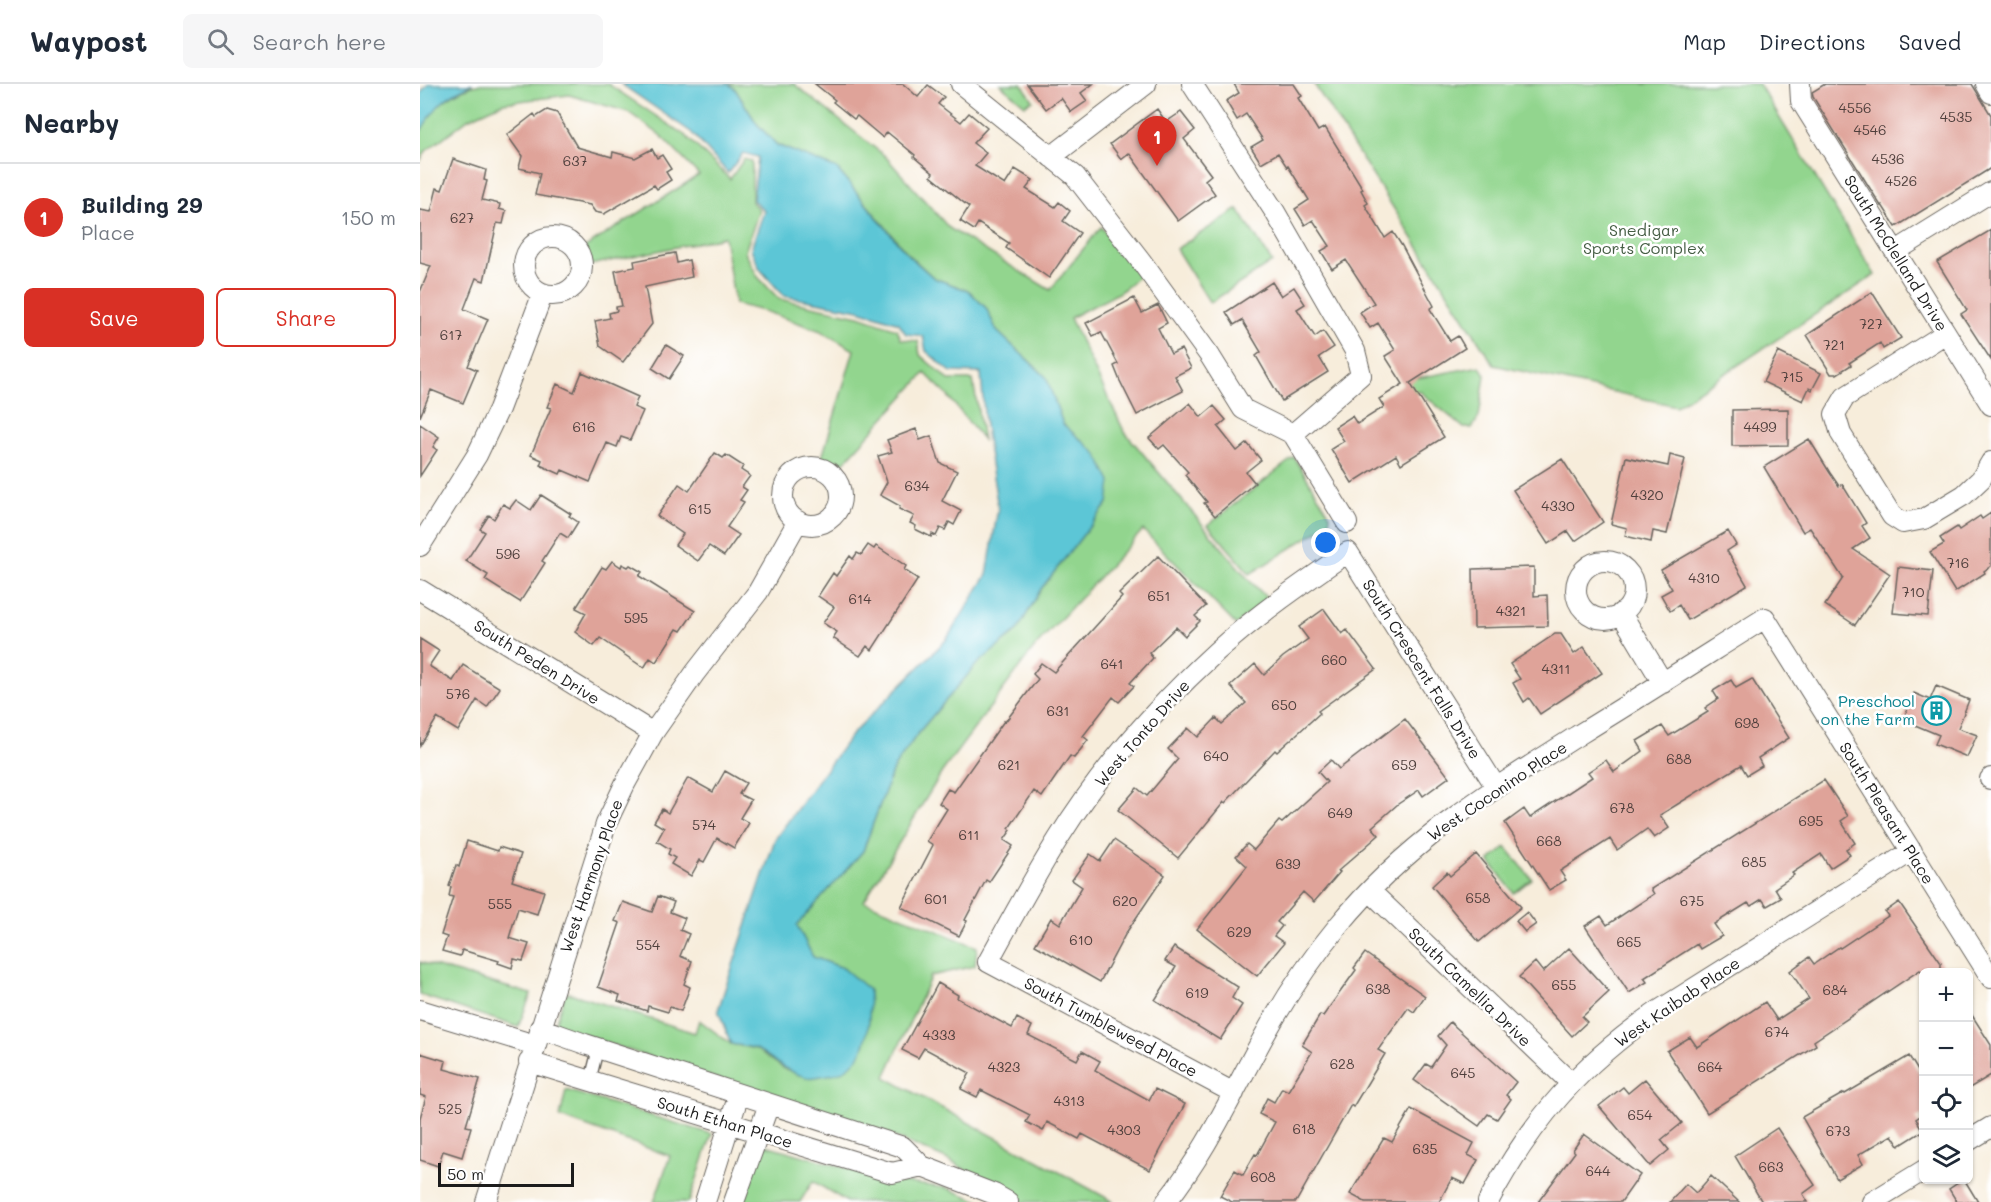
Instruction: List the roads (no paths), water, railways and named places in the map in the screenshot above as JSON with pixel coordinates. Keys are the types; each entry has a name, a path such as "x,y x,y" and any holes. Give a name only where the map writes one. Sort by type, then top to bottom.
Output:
{"street":[{"path":"961,84 1075,176 1141,261 1210,356 1243,409 1293,434 1347,523"},
{"path":"1051,157 1146,84"},
{"path":"1192,84 1275,212 1355,351 1360,375 1293,434"},
{"path":"1986,84 1991,93"},
{"name":"South McClelland Drive","path":"1801,92 1991,405"},
{"path":"1896,251 1991,192"},
{"path":"420,546 480,448 499,409 543,293"},
{"path":"1946,333 1845,397 1835,414 1841,434 1892,516 1903,523 1924,519 1964,495 1982,479 1991,462"},
{"name":"West Harmony Place","path":"486,1202 606,824 653,733 695,673 758,592 798,521"},
{"name":"South Crescent Falls Drive","path":"1348,552 1496,787"},
{"name":"West Tonto Drive","path":"988,962 1059,837 1106,770 1160,708 1218,651 1273,605 1348,552"},
{"name":"South Peden Drive","path":"420,590 653,733"},
{"path":"1621,614 1663,683"},
{"name":"West Coconino Place","path":"1166,1202 1198,1158 1285,999 1339,925 1370,891 1417,846 1451,818 1496,787 1765,618"},
{"name":"South Pleasant Place","path":"1765,618 1991,978"},
{"name":"West Kaibab Place","path":"1488,1202 1513,1156 1531,1131 1571,1083 1612,1044 1658,1011 1912,851"},
{"name":"South Camellia Drive","path":"1370,891 1571,1083"},
{"name":"South Tumbleweed Place","path":"988,962 1234,1093"},
{"name":"South Ethan Place","path":"420,1010 535,1045 598,1048 739,1094 903,1148 922,1166 1008,1202"},
{"name":"South Ethan Place","path":"535,1045 590,1081 892,1173 922,1166"},
{"path":"705,1202 739,1094"},
{"path":"734,1202 769,1104"},
{"path":"1973,1138 1991,1127"},
{"path":"1872,1202 1919,1173"}],"lane":[{"path":"590,1081 598,1048"}],"water":[{"path":"428,84 473,84 454,93 442,103 420,132 420,94"},
{"path":"621,84 728,84 735,89 757,124 777,145 837,169 909,256 934,278 969,291 986,308 997,331 1046,377 1063,424 1096,453 1111,482 1108,503 1041,589 1017,631 976,665 918,733 893,769 863,851 797,925 813,957 843,968 869,990 868,1030 860,1054 842,1071 828,1075 811,1078 799,1075 758,1050 731,1044 718,1010 775,839 852,734 946,640 987,575 998,508 985,426 981,373 951,372 926,351 923,336 906,334 899,323 859,310 784,296 760,269 751,249 764,211 753,200 758,157 743,153 728,173 691,132"}],"place":[{"name":"Building 29","path":"1157,166"},
{"name":"Preschool on the Farm","path":"1936,710"}],"park label":[{"name":"Snedigar Sports Complex","path":"1644,239"}]}
